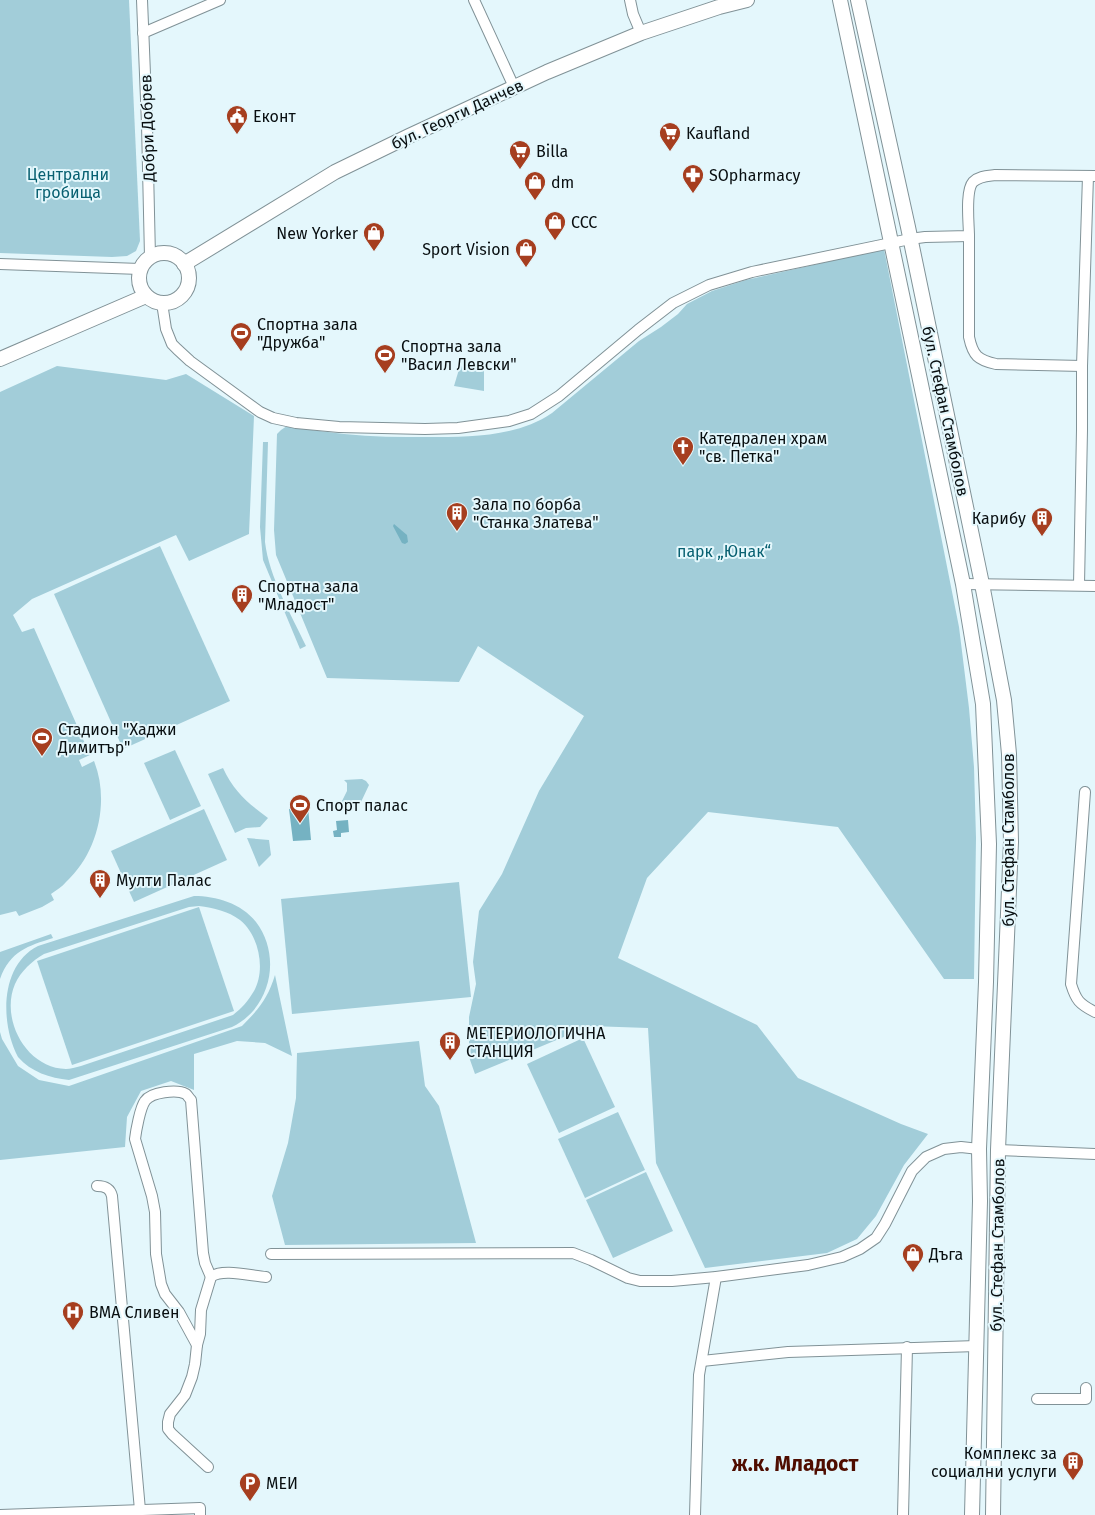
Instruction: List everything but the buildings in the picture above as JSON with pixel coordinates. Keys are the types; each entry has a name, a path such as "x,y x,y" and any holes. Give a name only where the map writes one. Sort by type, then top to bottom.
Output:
{"main road":[{"name":"бул. Георги Данчев","path":"184,264 335,172 409,136 547,72 641,33 747,0"},
{"name":"бул. Стефан Стамболов","path":"840,0 963,584 983,704 989,844 986,982 979,1149 980,1201 972,1515"},
{"name":"бул. Стефан Стамболов","path":"858,0 982,584 1004,700 1009,754 1011,842 998,1150 993,1515"},
{"path":"157,254 169,254 176,256 184,264 188,271 189,279 186,290 180,297 174,301 162,303 146,296 139,285 138,277 144,262 157,254"},
{"path":"0,359 146,296"},
{"path":"979,1149 998,1150"}],"street":[{"name":"Добри Добрев","path":"142,0 148,124 150,257"},
{"path":"143,33 220,0"},
{"path":"474,0 514,87"},
{"path":"630,0 633,14 641,33"},
{"path":"1079,585 1082,366 1091,176 995,175 981,177 973,182 969,191 969,337 975,356 996,364 1082,366"},
{"path":"162,303 166,329 172,344 190,361 260,412 273,418 296,423 333,426 425,429 458,428 509,421 531,414 559,396 673,303 709,285 737,275 910,239 969,236"},
{"path":"0,264 140,269"},
{"path":"963,584 1095,586"},
{"path":"1085,792 1072,984 1076,998 1084,1006 1095,1012"},
{"path":"197,1345 179,1312 165,1294 161,1284 156,1254 155,1212 135,1139 145,1101 152,1095 164,1092 186,1094 191,1100 203,1253 211,1277 201,1310 200,1334 192,1377 185,1395 170,1414 168,1430 208,1467"},
{"path":"271,1254 573,1253 628,1278 640,1281 672,1281 716,1277 808,1265 842,1257 860,1249 876,1238 912,1171 926,1157 944,1149 961,1147 979,1149"},
{"path":"998,1150 1095,1154"},
{"path":"97,1186 107,1187 111,1191 112,1196 140,1510"},
{"path":"211,1277 226,1273 266,1277"},
{"path":"694,1515 699,1375 716,1277"},
{"path":"702,1361 788,1352 976,1346"},
{"path":"903,1515 907,1347"},
{"path":"1037,1399 1086,1399 1086,1388"},
{"path":"0,1515 200,1508 200,1515"}],"green space":[{"name":"Централни гробища","path":"0,0 129,0 140,241 136,251 127,256 0,253"},
{"name":"парк „Юнак“","path":"884,249 959,627 969,708 974,767 976,838 974,979 944,979 838,827 708,812 647,878 618,958 757,1025 798,1078 928,1134 904,1165 876,1216 857,1239 827,1253 705,1268 656,1163 648,1028 590,1026 475,1074 469,1057 469,1017 476,984 473,962 479,911 502,874 539,791 584,716 478,646 459,682 327,678 276,555 274,530 277,434 287,426 365,436 460,437 492,434 524,427 552,413 639,341 678,314 687,304 712,291 746,280"},
{"path":"484,362 484,391 454,386 460,366"},
{"path":"57,366 166,380 186,374 254,416 249,534 189,561 176,535 32,599 13,615 22,632 34,628 90,755 79,760 82,767 94,761 99,776 101,809 93,842 86,856 77,870 51,894 54,900 19,916 16,911 0,915 0,392"},
{"path":"263,442 268,442 265,542 267,555 281,595 306,646 300,649 263,560 260,527"},
{"path":"160,546 230,701 123,749 54,594"},
{"path":"175,750 201,806 170,820 144,763"},
{"path":"223,768 232,784 242,796 268,818 260,827 246,828 235,833 208,774"},
{"path":"362,779 369,785 361,802 341,803 347,791 347,783 344,780"},
{"path":"204,809 227,860 134,902 111,851"},
{"path":"247,838 269,840 271,855 259,867"},
{"path":"459,882 471,997 292,1014 281,899"},
{"path":"194,896 202,896 236,905 250,915 264,935 269,950 270,965 264,994 256,1007 232,1027 69,1080 41,1073 23,1062 18,1057 8,1028 6,1012 10,981 16,967 25,955 38,946","holes":["199,906 226,912 240,920 252,934 259,953 260,973 258,983 242,1007 233,1015 69,1069 52,1066 39,1060 28,1051 14,1026 11,998 17,979 31,963 44,954 189,907"]},
{"path":"199,907 234,1011 72,1065 37,961"},
{"path":"51,934 53,938 28,947 15,956 9,962 0,979 0,952"},
{"path":"275,975 292,1056 265,1043 237,1041 194,1054 194,1090 171,1081 141,1091 127,1117 125,1147 0,1160 0,1032 2,1039 18,1066 39,1080 69,1086 242,1026 262,1003"},
{"path":"583,1038 615,1107 559,1133 527,1064"},
{"path":"419,1041 425,1086 439,1106 476,1243 285,1245 272,1196 288,1143 296,1098 297,1053"},
{"path":"618,1112 645,1170 585,1198 558,1139"},
{"path":"646,1172 673,1231 613,1258 586,1200"}],"shaded area":[{"path":"394,524 407,535 408,542 405,544 402,543 393,526"},
{"name":"Спорт палас","path":"308,807 311,840 293,841 289,809"},
{"path":"348,820 349,832 341,833 341,837 334,837 333,831 337,830 336,821"}],"place":[{"name":"Еконт","path":"237,135"},
{"name":"Kaufland","path":"670,152"},
{"name":"Billa","path":"520,170"},
{"name":"SOpharmacy","path":"693,194"},
{"name":"dm","path":"535,201"},
{"name":"CCC","path":"555,241"},
{"name":"New Yorker","path":"374,252"},
{"name":"Sport Vision","path":"526,268"},
{"name":"Спортна зала \"Дружба\"","path":"241,352"},
{"name":"Спортна зала \"Васил Левски\"","path":"385,374"},
{"name":"Катедрален храм \"св. Петка\"","path":"683,466"},
{"name":"Зала по борба \"Станка Златева\"","path":"457,532"},
{"name":"Карибу","path":"1042,537"},
{"name":"Спортна зала \"Младост\"","path":"242,614"},
{"name":"Стадион \"Хаджи Димитър\"","path":"42,757"},
{"name":"Спорт палас","path":"300,824"},
{"name":"Мулти Палас","path":"100,899"},
{"name":"МЕТЕРИОЛОГИЧНА СТАНЦИЯ","path":"450,1061"},
{"name":"Дъга","path":"913,1273"},
{"name":"ВМА Сливен","path":"73,1331"},
{"name":"Комплекс за социални услуги","path":"1073,1481"},
{"name":"МЕИ","path":"250,1502"}],"district":[{"name":"ж.к. Младост","path":"795,1464"}]}
